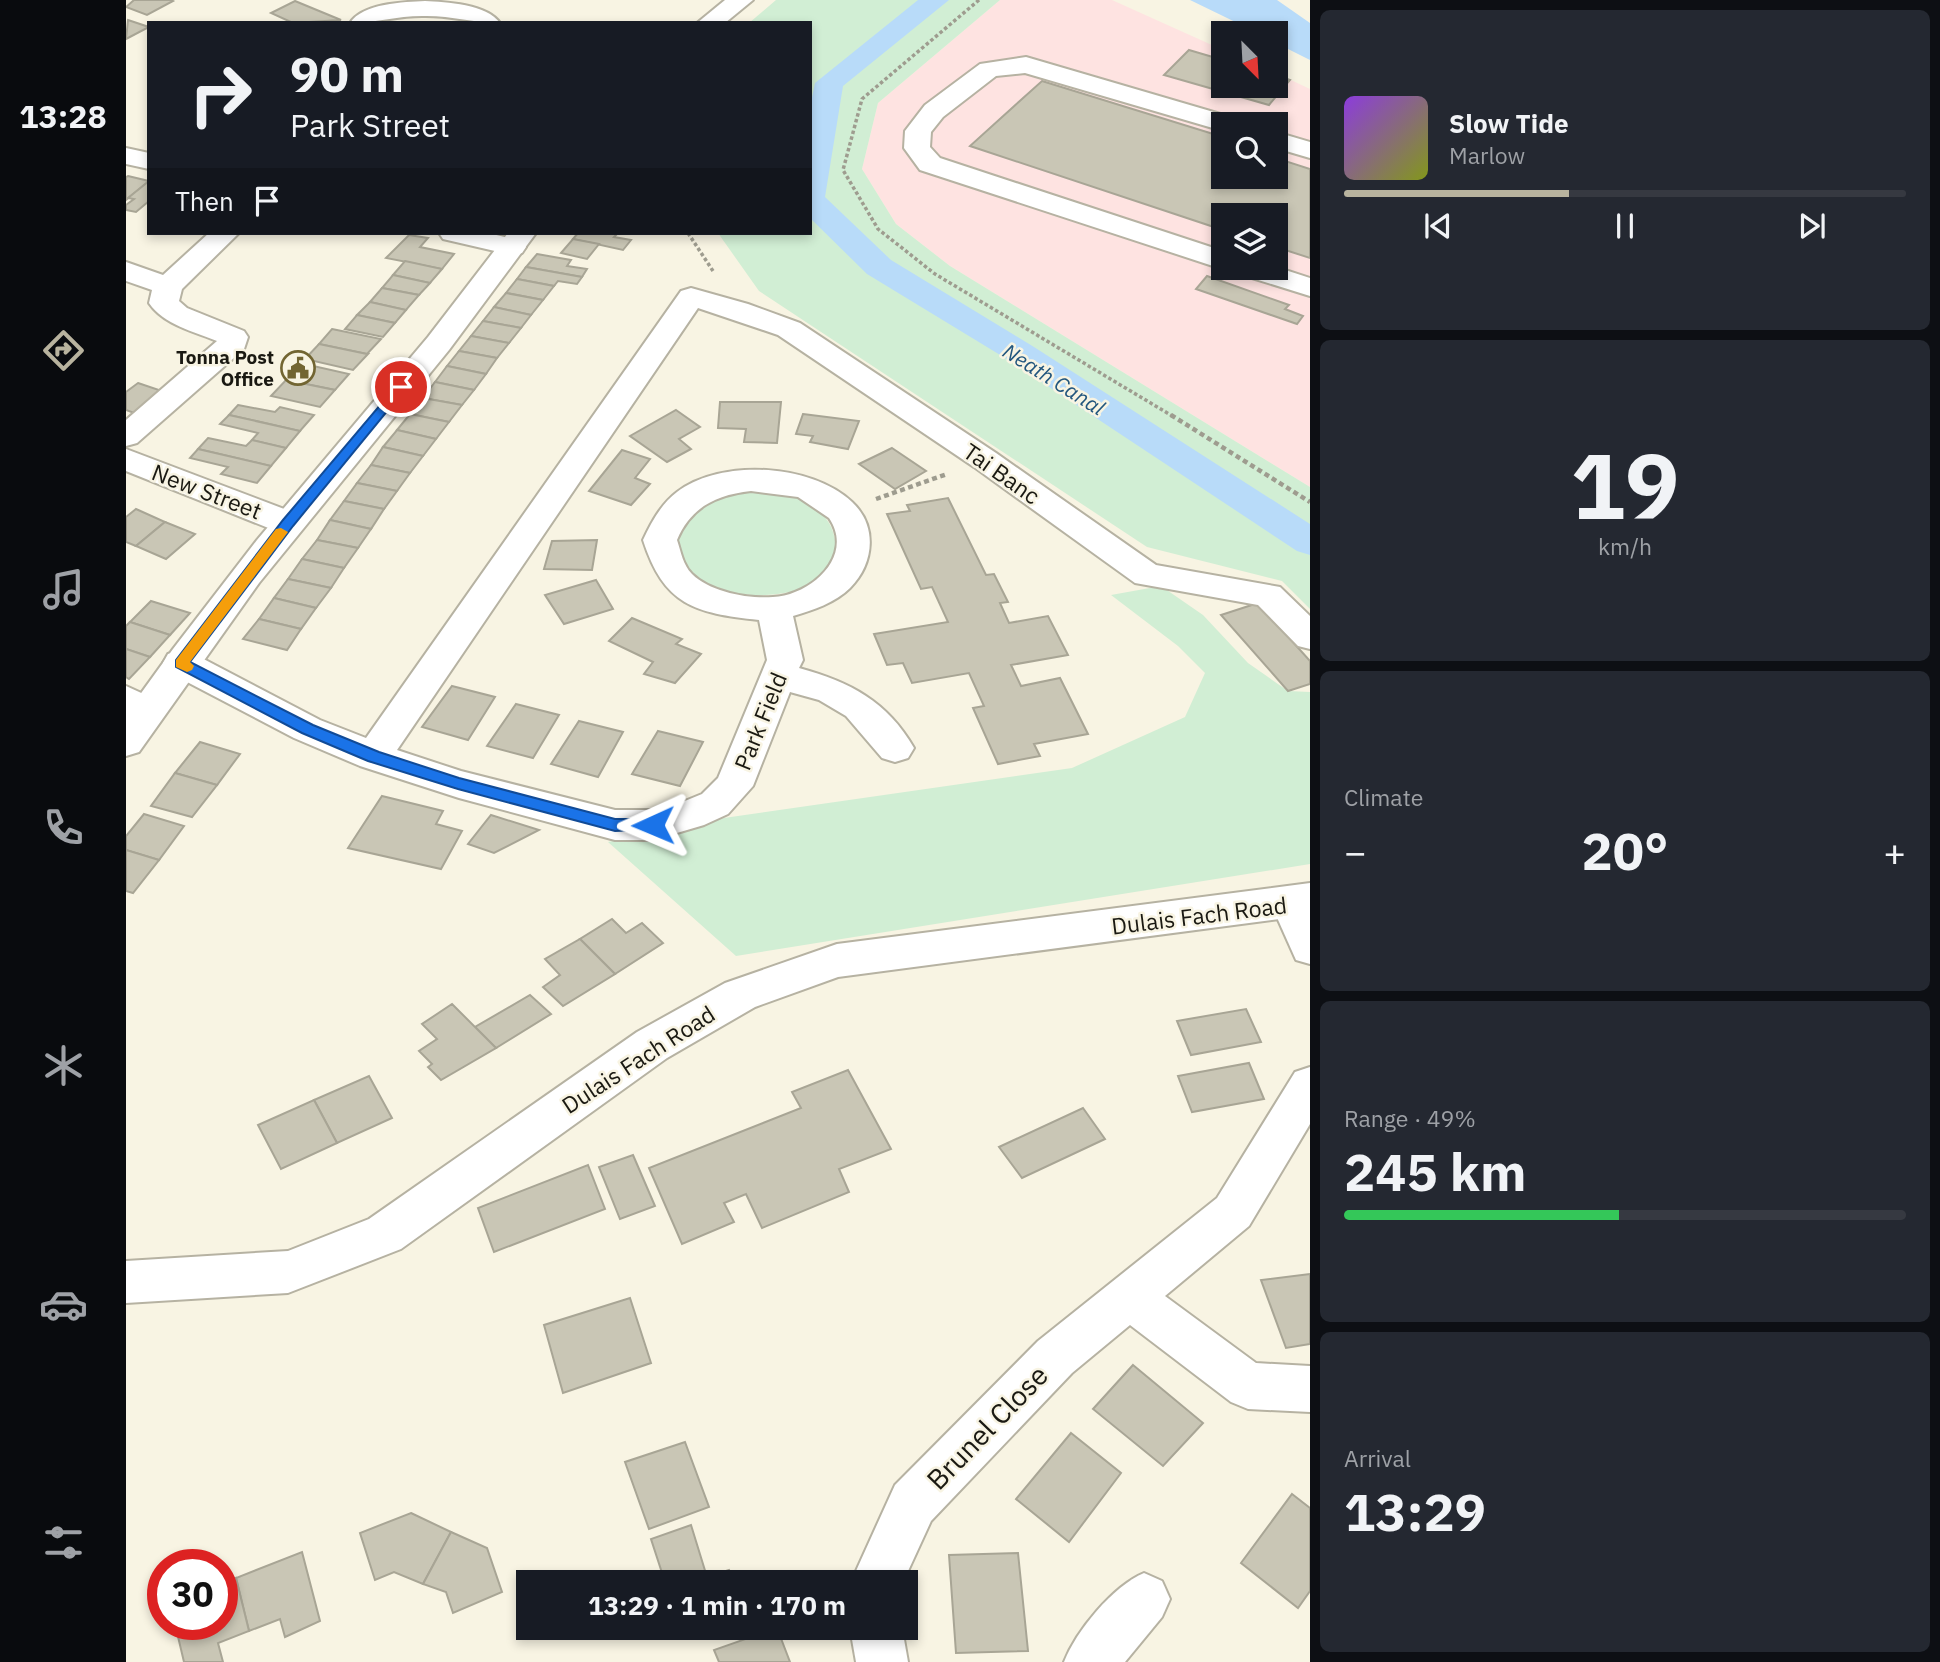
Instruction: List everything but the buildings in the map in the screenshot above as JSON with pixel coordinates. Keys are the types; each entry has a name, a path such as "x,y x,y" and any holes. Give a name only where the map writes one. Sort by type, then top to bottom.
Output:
{"street":[{"path":"712,21 741,0"},
{"path":"370,21 419,8 449,9 475,15 485,21"},
{"path":"1211,120 1026,65 1014,64 989,69 934,111 918,131 917,148 930,164 1211,256"},
{"path":"1288,144 1310,150"},
{"path":"126,156 147,161"},
{"path":"126,436 229,349 233,337 177,314 164,303 168,286 223,235"},
{"path":"471,235 517,240"},
{"path":"126,743 137,705 181,663 288,523 517,240"},
{"path":"126,271 168,286"},
{"path":"1288,280 1310,287"},
{"name":"Tai Banc","path":"373,757 691,298 738,310 789,329 985,460 1147,575 1268,595 1310,637"},
{"name":"New Street","path":"126,459 288,523"},
{"path":"765,480 795,485 825,498 843,512 854,535 854,555 841,579 807,600 774,609 730,605 694,591 672,574 660,540 669,520 694,496 728,482 765,480"},
{"name":"Park Field","path":"181,663 307,729 373,757 615,825 653,825 690,815 715,804 734,786 785,660 774,609"},
{"path":"778,676 814,684 863,708 878,721 895,748"},
{"path":"1301,902 1310,948"},
{"name":"Dulais Fach Road","path":"126,1282 288,1272 385,1234 652,1045 740,995 837,961 1301,902"},
{"name":"Brunel Close","path":"882,1570 913,1503 1055,1357 1233,1212 1310,1085"},
{"path":"1129,1297 1248,1386 1310,1389"},
{"path":"1090,1662 1144,1600"},
{"path":"878,1640 882,1662"}],"path":[{"path":"979,0 862,99 843,170 878,229 935,274 1115,380 1310,502"},
{"path":"843,512 947,474"}],"shaded area":[{"path":"1000,0 1112,0 1211,45 1211,98 1288,98 1288,79 1310,89 1310,487 950,266 896,224 862,169 878,103"}],"green space":[{"path":"776,0 1000,0 878,103 862,169 896,224 950,266 1310,487 1310,609 1282,581 1147,547 759,291 719,235 812,235 812,21 751,21"},
{"path":"753,489 795,497 813,506 823,515 833,532 835,556 825,574 807,586 783,593 756,595 730,592 706,584 688,572 675,543 685,516 714,497"},
{"path":"1161,586 1203,615 1248,663 1288,691 1310,692 1310,864 736,956 608,842 717,819 1072,768 1185,717 1205,673 1178,646 1111,595"}],"water":[{"path":"1190,0 1277,0 1310,23 1310,60 1288,49 1288,21 1233,21"}],"waterway":[{"name":"Neath Canal","path":"812,184 829,83 935,0"},
{"name":"Neath Canal","path":"812,202 879,267 1022,354 1310,542"}],"slow traffic":[{"path":"187,666 181,663 281,532"}],"place":[{"name":"Tonna Post Office","path":"298,368"}],"route":[{"path":"401,387 288,523 181,663 307,729 373,757 615,825 653,825"}]}
